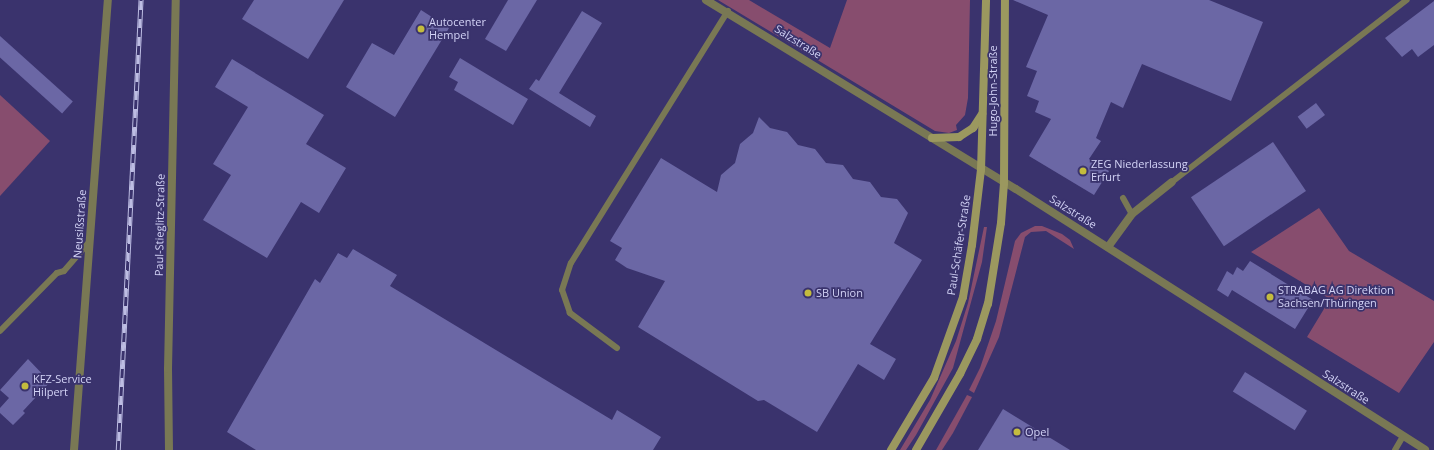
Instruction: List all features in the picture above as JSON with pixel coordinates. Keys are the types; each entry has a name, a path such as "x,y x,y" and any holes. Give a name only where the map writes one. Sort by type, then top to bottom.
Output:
{"main road":[{"name":"Hugo-John-Straße","path":"981,170 986,0"},
{"name":"Hugo-John-Straße","path":"1004,0 1004,183"},
{"path":"932,138 959,137 973,128 982,114"},
{"name":"Paul-Schäfer-Straße","path":"891,450 934,378 946,348 963,296 972,245 981,170"},
{"path":"916,450 935,421 977,339 988,304 1001,223 1004,183"}],"street":[{"name":"Neusißstraße","path":"74,450 108,0"},
{"name":"Paul-Stieglitz-Straße","path":"169,450 168,369 176,0"},
{"name":"Salzstraße","path":"706,0 728,11 981,170 1108,247 1425,450"},
{"path":"1108,247 1132,214 1172,182"}],"lane":[{"path":"1172,182 1407,0"},
{"path":"617,348 570,313 562,290 571,263 728,11"},
{"path":"1123,198 1132,214"},
{"path":"0,331 57,273 64,271 90,242"},
{"path":"1395,450 1403,436"}],"shaded area":[{"path":"718,0 749,0 830,48 847,0 970,0 968,98 965,115 956,125 957,130 949,133 935,131"},
{"path":"996,44 996,124 993,126 994,46"},
{"path":"0,95 50,141 0,196"},
{"path":"1319,208 1349,251 1434,301 1434,342 1399,393 1307,337 1330,299 1251,252"},
{"path":"1035,226 1042,226 1062,234 1070,240 1074,249 1046,231 1031,232 1025,237 999,337 974,393 969,390 980,368 996,321 1015,241 1021,233"},
{"path":"984,227 987,227 982,262 953,368 916,435 906,450 900,450 930,400 956,341 968,303"},
{"path":"967,395 972,397 953,433 942,450 936,450"}],"building":[{"path":"254,0 344,0 308,59 242,19"},
{"path":"508,0 537,0 506,51 485,39"},
{"path":"1013,0 1209,0 1263,22 1231,101 1142,64 1123,108 1111,102 1096,138 1101,141 1089,159 1109,171 1094,195 1029,156 1051,119 1035,112 1039,101 1027,96 1037,71 1026,67 1048,15"},
{"path":"1434,1 1434,45 1418,57 1412,49 1402,57 1385,38"},
{"path":"421,10 449,28 395,117 346,87 372,43 394,55"},
{"path":"582,11 602,23 559,93 596,116 590,127 529,89 536,79 539,81"},
{"path":"0,36 73,102 62,113 0,58"},
{"path":"460,58 528,99 513,125 454,90 458,82 449,77"},
{"path":"232,59 324,115 306,144 346,168 319,213 301,202 267,258 203,220 231,175 213,164 248,107 215,87"},
{"path":"1316,103 1325,115 1307,129 1298,117"},
{"path":"759,117 770,128 787,132 798,145 815,149 826,163 843,165 853,179 870,182 881,197 897,199 908,213 894,243 922,260 870,344 896,359 884,380 858,364 817,432 764,400 758,401 638,327 665,281 627,268 615,260 622,248 610,241 661,158 717,192 721,175 735,163 740,144 753,133"},
{"path":"1273,142 1306,191 1224,246 1191,197"},
{"path":"353,249 397,275 390,286 612,420 617,410 661,437 653,450 256,450 227,432 315,279 320,283 338,253 347,258"},
{"path":"1250,261 1313,300 1295,329 1232,290 1228,297 1217,290 1227,271 1233,275 1237,267 1243,271"},
{"path":"28,359 50,382 23,411 25,413 13,425 0,413 0,408 9,398 0,390"},
{"path":"1245,372 1307,411 1295,430 1233,392"},
{"path":"1003,409 1070,450 978,450"}],"railway":[{"path":"118,450 141,0"}],"place":[{"name":"Autocenter Hempel","path":"421,29"},
{"name":"ZEG Niederlassung Erfurt","path":"1083,171"},
{"name":"SB Union","path":"808,293"},
{"name":"STRABAG AG Direktion Sachsen/Thüringen","path":"1270,297"},
{"name":"KFZ-Service Hilpert","path":"25,386"},
{"name":"Opel","path":"1017,432"}]}
